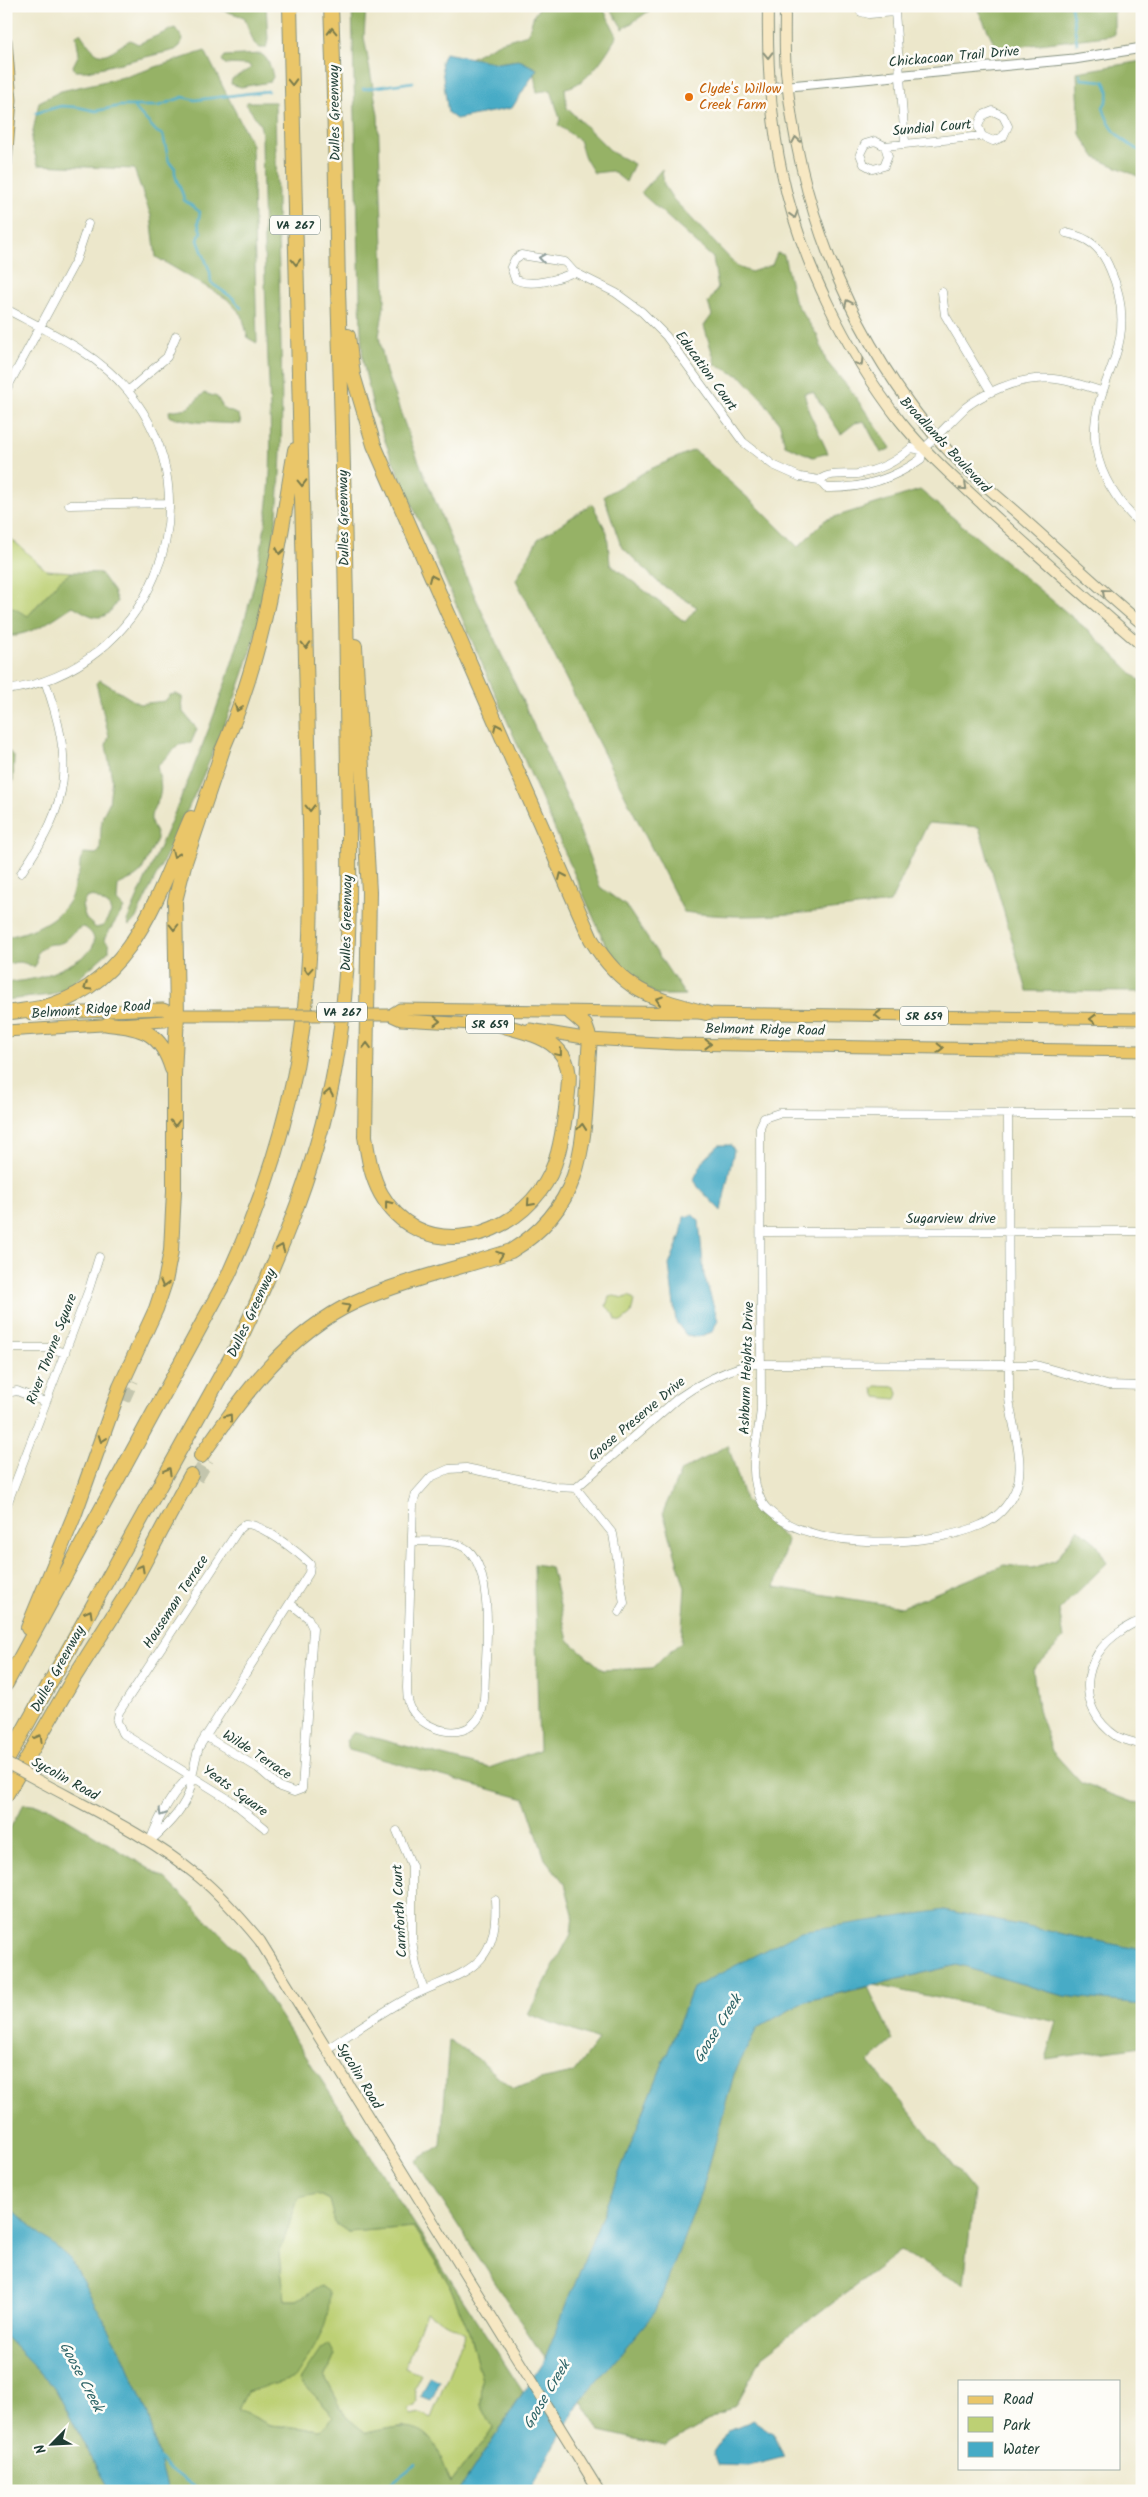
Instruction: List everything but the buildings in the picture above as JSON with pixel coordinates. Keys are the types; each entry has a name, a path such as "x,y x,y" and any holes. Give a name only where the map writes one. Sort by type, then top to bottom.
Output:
{"highway":[{"name":"VA 267","path":"7,1683 228,1276 265,1184 292,1084 306,998 311,910 289,6"},
{"name":"Dulles Greenway","path":"6,1763 234,1352 274,1266 301,1198 314,1158 338,1051 347,953 346,587 331,6"},
{"path":"336,185 353,375 374,446 584,924 601,956 635,989 656,999 706,1013"},
{"path":"7,1683 74,1516 111,1413 156,1309 171,1251 177,1015 175,901 184,865 244,689 270,597 285,518 300,417"},
{"path":"346,587 354,624 369,892 365,1128 367,1150 374,1180 385,1199 405,1220 424,1231 438,1236 467,1237 489,1232 520,1214 541,1190 561,1144 570,1079 564,1057 550,1043 501,1025"},
{"path":"6,1014 41,1008 72,996 102,978 125,954 150,912 224,746"},
{"path":"204,1458 216,1435 254,1383 275,1360 323,1320 354,1302 383,1291 511,1251 529,1240 549,1221 562,1204 573,1181 580,1154 590,1039 585,1025 571,1013"},
{"path":"108,1024 141,1029 154,1036 168,1056 174,1074"},
{"path":"132,1380 137,1368 140,1345"},
{"path":"111,1413 123,1400"},
{"path":"6,1795 73,1679 130,1589 180,1496 193,1477"}],"main road":[{"name":"Broadlands Boulevard","path":"768,6 769,88 782,175 797,226 821,287 842,332 872,381 923,449 1021,540 1142,646"},
{"name":"Broadlands Boulevard","path":"785,6 788,86 803,176 830,263 876,356 936,437 972,474 1142,624"},
{"path":"6,41 11,100 6,164"},
{"name":"Belmont Ridge Road","path":"6,1014 163,1009 177,1015 390,1015 401,1020 501,1025 590,1039 675,1044 1142,1051"},
{"name":"Belmont Ridge Road","path":"390,1015 400,1009 571,1013 1142,1019"},
{"name":"Belmont Ridge Road","path":"6,1031 165,1021 177,1015"},
{"name":"Sycolin Road","path":"6,1763 150,1842 199,1877 234,1909 260,1940 599,2491"}],"street":[{"path":"858,6 861,12 866,14 895,9 905,142"},
{"name":"Chickacoan Trail Drive","path":"769,88 1074,59 1142,48"},
{"name":"Sundial Court","path":"885,146 905,142 982,136"},
{"path":"6,390 76,260 88,224"},
{"path":"1066,233 1082,236 1094,244 1108,264 1119,294 1121,309 1120,340 1101,391 1094,426 1099,462 1114,493 1142,526"},
{"name":"Education Court","path":"574,272 562,278 524,282 515,279 511,267 515,259 521,255 565,262 574,272 616,293 657,326 691,368 743,442 758,456 784,471 818,480 826,488 850,488 871,484 910,467 921,459 923,449"},
{"path":"942,292 945,316 991,392"},
{"path":"6,309 86,353 102,365 128,391 145,416 158,444 166,473 169,503 167,532 161,560 150,588 136,612 101,650 72,669 45,681 6,690"},
{"path":"128,391 167,357 176,336"},
{"path":"818,480 827,474 866,472 893,462 911,448 923,449 967,407 991,392 1014,382 1042,378 1071,381 1101,391"},
{"path":"69,505 169,503"},
{"path":"21,873 50,829 57,811 64,778 63,740 45,681"},
{"name":"Ashburn Heights Drive","path":"1008,1114 1008,1365 1012,1424 1020,1456 1018,1484 1010,1499 998,1515 972,1529 941,1537 892,1542 841,1539 804,1531 779,1520 762,1504 755,1483 752,1460 758,1437 761,1364 760,1126 764,1118 771,1115 1008,1114 1142,1114"},
{"name":"Sugarview drive","path":"761,1232 1142,1231"},
{"name":"River Thorne Square","path":"6,1507 65,1353 99,1257"},
{"path":"6,1348 50,1348 65,1353"},
{"name":"Goose Preserve Drive","path":"576,1488 693,1387 724,1372 749,1364 1036,1365 1107,1385 1142,1386"},
{"path":"6,1393 16,1391 45,1402"},
{"path":"412,1541 452,1543 460,1546 475,1559 481,1572 489,1627 484,1700 482,1713 477,1721 464,1730 447,1731 425,1724 415,1714 407,1697 412,1541 414,1504 416,1494 431,1477 440,1472 466,1468 557,1488 576,1488 613,1534 624,1603 619,1612"},
{"name":"Houseman Terrace","path":"150,1842 168,1826 189,1791 191,1775 199,1747 205,1736 310,1573 310,1564 303,1556 256,1525 248,1524 242,1526 118,1712 117,1721 122,1733 191,1775"},
{"name":"Wilde Terrace","path":"205,1736 258,1768 280,1786 297,1792 302,1789 313,1635 308,1618 291,1604"},
{"path":"1142,1621 1134,1622 1113,1636 1098,1650 1088,1673 1088,1695 1099,1718 1116,1736 1142,1745"},
{"name":"Houseman Terrace","path":"150,1842 158,1820 180,1785 191,1775"},
{"name":"Yeats Square","path":"191,1775 230,1800 264,1828"},
{"name":"Carnforth Court","path":"397,1831 412,1866 412,1941 416,1965 424,1990"},
{"path":"327,2049 396,2005 424,1990 463,1974 481,1958 495,1927 495,1900"}],"green space":[{"path":"219,6 266,6 268,40 266,48 260,48 254,43 244,17 222,10"},
{"path":"352,6 366,6 364,37 378,115 385,300 379,336 386,372 413,447 467,579 571,807 600,887 626,906 685,995 657,995 630,977 606,946 390,454 374,411 363,362 361,332"},
{"path":"537,6 602,6 617,36 602,60 589,75 573,86 565,88 567,108 613,153 634,164 626,182 612,171 594,173 585,158 579,140 558,125 560,119 551,90 537,92 534,74 537,69 519,60 498,63 470,58 501,42 528,34 534,15 539,8"},
{"path":"609,6 656,6 623,29"},
{"path":"976,6 1114,6 1114,35 997,49"},
{"path":"175,28 183,39 180,46 175,50 87,71 75,71 73,66 79,54 76,35 80,33 93,50 102,55 130,40 138,44"},
{"path":"205,51 252,145 257,343 248,338 242,315 227,299 156,257 151,216 134,169 38,165 31,141 39,102 61,91 128,76"},
{"path":"261,54 266,58 270,67 273,77 270,82 241,87 231,84 232,79 251,68 249,65 225,64 222,60 225,56"},
{"path":"1142,61 1142,178 1096,158 1080,134 1077,72"},
{"path":"247,102 275,102 282,424 275,536 261,613 250,652 223,730 136,918 129,926 127,921 190,777 227,679 255,578 265,526 271,454 262,135 260,124 246,104"},
{"path":"662,169 664,185 673,199 738,267 751,272 772,265 777,253 784,255 794,300 817,335 826,361 852,392 891,448 881,453 864,421 855,423 841,434 813,392 804,393 809,412 828,453 813,457 785,445 780,424 763,400 742,377 716,365 704,326 712,315 708,303 718,288 713,258 641,193"},
{"path":"204,393 217,397 224,409 239,415 241,424 197,422 170,417 169,411 188,408"},
{"path":"694,450 758,507 798,547 825,520 920,490 1090,632 1142,683 1142,992 1027,991 979,827 928,823 890,903 762,916 710,915 684,912 516,580 538,539 592,504 607,532 610,564 685,622 697,607 660,584 621,546 604,496 648,470"},
{"path":"6,534 46,570 72,572 41,601 17,636 6,636"},
{"path":"72,572 100,573 113,591 117,601 107,614 97,617 92,616 73,606 33,630 16,635 7,635 6,607 13,608 28,616 59,581"},
{"path":"100,680 139,704 165,701 170,695 176,694 182,697 183,712 197,729 191,743 179,745 157,766 161,790 151,819 157,839 141,872 118,885 117,901 124,908 104,939 109,945 109,951 68,988 51,995 6,1000 6,983 44,976 73,963 83,957 94,943 92,935 84,927 75,931 63,942 48,945 41,949 37,953 37,963 34,967 21,962 6,965 6,937 34,929 60,912 71,897 84,853 96,854 100,851 103,815 109,803 112,779 106,745 109,736 96,683","holes":["93,896 109,906 111,913 103,926 96,928 86,919 82,906 86,898"]},
{"path":"6,749 14,756 13,780 6,803"},
{"path":"629,1296 634,1300 631,1314 621,1322 616,1320 614,1314 606,1306 609,1297 624,1298"},
{"path":"876,1386 896,1387 898,1394 896,1399 876,1397 873,1389"},
{"path":"728,1445 745,1500 787,1540 775,1587 902,1607 1004,1565 1033,1568 1056,1560 1078,1528 1096,1543 1107,1563 1059,1610 1064,1638 1033,1670 1038,1709 1052,1751 1081,1783 1132,1802 1142,1803 1142,1950 944,1910 693,1988 545,2359 416,2161 441,2145 449,2040 478,2059 513,2089 540,2080 573,2073 598,2040 528,2014 571,1934 573,1914 565,1884 545,1859 525,1799 349,1750 346,1741 353,1733 356,1733 489,1768 539,1750 534,1564 551,1567 568,1640 603,1670 652,1668 681,1642 685,1588 663,1512 681,1471"},
{"path":"24,1804 48,1807 166,1879 238,1951 523,2392 459,2491 168,2491 148,2415 120,2349 70,2259 6,2204 6,1835","holes":["317,2194 329,2200 335,2223 348,2232 414,2227 449,2284 469,2332 482,2380 481,2405 493,2428 451,2483 435,2445 425,2434 417,2429 401,2427 366,2433 346,2417 325,2377 335,2355 329,2344 321,2349 300,2380 334,2416 321,2430 270,2425 238,2410 247,2392 295,2378 320,2337 327,2316 329,2292 321,2286 297,2300 285,2300 279,2255 298,2198"]},
{"path":"957,1965 1063,1996 1142,2004 1142,2046 1046,2059 1057,2022 874,1985"},
{"path":"868,1987 893,2040 869,2062 974,2191 964,2284 900,2251 763,2355 736,2405 665,2446 600,2431 581,2400 656,2310 703,2187 734,2074 757,2028 806,2001"},
{"path":"317,2194 329,2200 335,2223 348,2232 413,2227 449,2284 469,2332 482,2380 481,2405 493,2428 451,2483 432,2440 403,2426 366,2433 346,2417 325,2377 335,2355 300,2380 334,2416 321,2430 270,2425 238,2410 246,2392 270,2384 321,2286 297,2300 285,2300 279,2255 298,2197","holes":["426,2312 465,2333 431,2418 420,2413 411,2415 408,2408 415,2406 417,2401 414,2388 421,2374 405,2367"]},
{"path":"6,2337 55,2388 109,2491 6,2491"}],"water":[{"path":"445,53 498,63 519,60 537,69 512,108 456,119 448,113 441,62"},
{"path":"719,1145 731,1145 734,1150 721,1211 698,1187 694,1179 705,1158"},
{"path":"693,1215 699,1221 704,1275 718,1320 712,1332 698,1337 686,1335 676,1322 669,1265 681,1235 684,1217"},
{"name":"Goose Creek","path":"944,1910 1142,1950 1142,2004 1063,1996 957,1965 806,2001 757,2028 734,2074 703,2187 656,2311 581,2400 529,2491 459,2491 545,2359 693,1988 801,1931"},
{"name":"Goose Creek","path":"6,2204 70,2259 120,2349 148,2415 168,2491 109,2491 55,2388 6,2337"},
{"path":"430,2376 440,2381 431,2401 421,2397"},
{"path":"753,2420 774,2434 784,2457 749,2466 717,2465 713,2453 729,2430"}],"waterway":[{"path":"1071,6 1077,43"},
{"path":"1080,74 1081,79 1104,81 1108,94 1103,107 1112,128 1128,144 1142,152"},
{"path":"363,89 413,82"},
{"path":"36,113 61,106 96,111 120,106 159,106 183,97 195,100 268,91"},
{"path":"134,107 157,132 163,135 169,162 175,168 175,176 184,200 200,212 198,223 201,232 198,240 210,272 211,283 233,298 241,308"},
{"path":"159,2460 199,2491"},
{"path":"381,2491 416,2464"}],"tunnel":[{"path":"123,1400 132,1380"},
{"path":"196,1479 207,1460"}],"place":[{"name":"Clyde's Willow Creek Farm","path":"689,97"}]}
